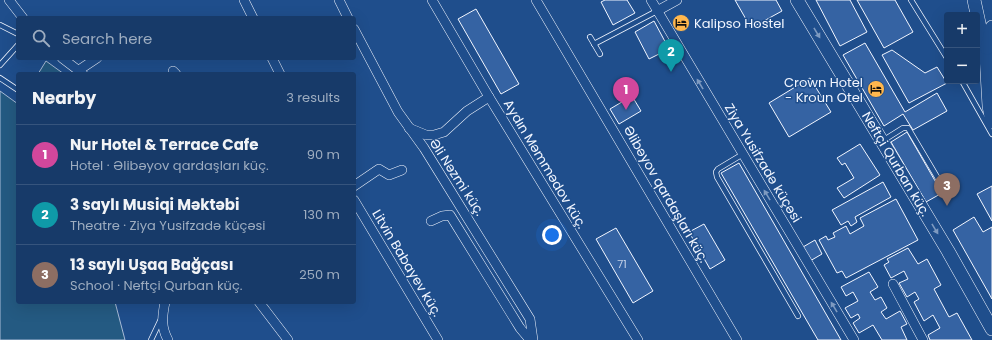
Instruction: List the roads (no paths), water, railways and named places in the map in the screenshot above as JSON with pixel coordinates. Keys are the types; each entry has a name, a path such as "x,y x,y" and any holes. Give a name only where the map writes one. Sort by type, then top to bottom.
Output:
{"street":[{"path":"9,0 21,16"},
{"path":"244,0 251,16"},
{"path":"339,0 347,16"},
{"name":"Aydın Məmmədov küç.","path":"432,0 489,97 638,340"},
{"name":"Əlibəyov qardaşları küç.","path":"536,0 736,340"},
{"name":"Ziya Yusifzadə küçəsi","path":"651,0 854,340"},
{"path":"657,11 677,0"},
{"name":"Neftçi Qurban küç.","path":"797,0 948,251 992,328"},
{"path":"974,0 986,55 992,122"},
{"path":"986,55 992,27"},
{"name":"Əli Nəzmi küç.","path":"356,33 392,101 424,148 530,319 531,340"},
{"path":"65,60 81,72 95,60"},
{"path":"273,60 279,72"},
{"path":"409,128 426,135 434,135 444,132 467,111 489,97"},
{"path":"356,185 379,169 389,175 402,170"},
{"name":"Litvin Babayev küç.","path":"356,203 438,340"},
{"path":"431,222 442,216 450,215 520,328 531,340"},
{"path":"893,284 922,340"},
{"path":"165,304 162,317 163,330 168,340"},
{"path":"261,304 288,340"}],"lane":[{"path":"912,0 944,53"},
{"path":"594,44 657,11"},
{"path":"0,25 16,33"},
{"path":"590,37 600,54"},
{"path":"0,65 16,47"},
{"path":"0,78 16,89"},
{"path":"965,84 974,104 992,134"},
{"path":"974,104 978,108 984,108 987,105 989,98"},
{"path":"882,141 904,128 908,128 943,187"},
{"path":"743,154 718,169 716,172 717,177 798,316"},
{"path":"151,340 162,317"}],"place":[{"name":"Kalipso Hostel","path":"681,23"},
{"name":"3 saylı Musiqi Məktəbi","path":"671,72"},
{"name":"Crown Hotel - Kroun Otel","path":"876,89"},
{"name":"Nur Hotel & Terrace Cafe","path":"626,110"},
{"name":"13 saylı Uşaq Bağçası","path":"947,206"}]}
